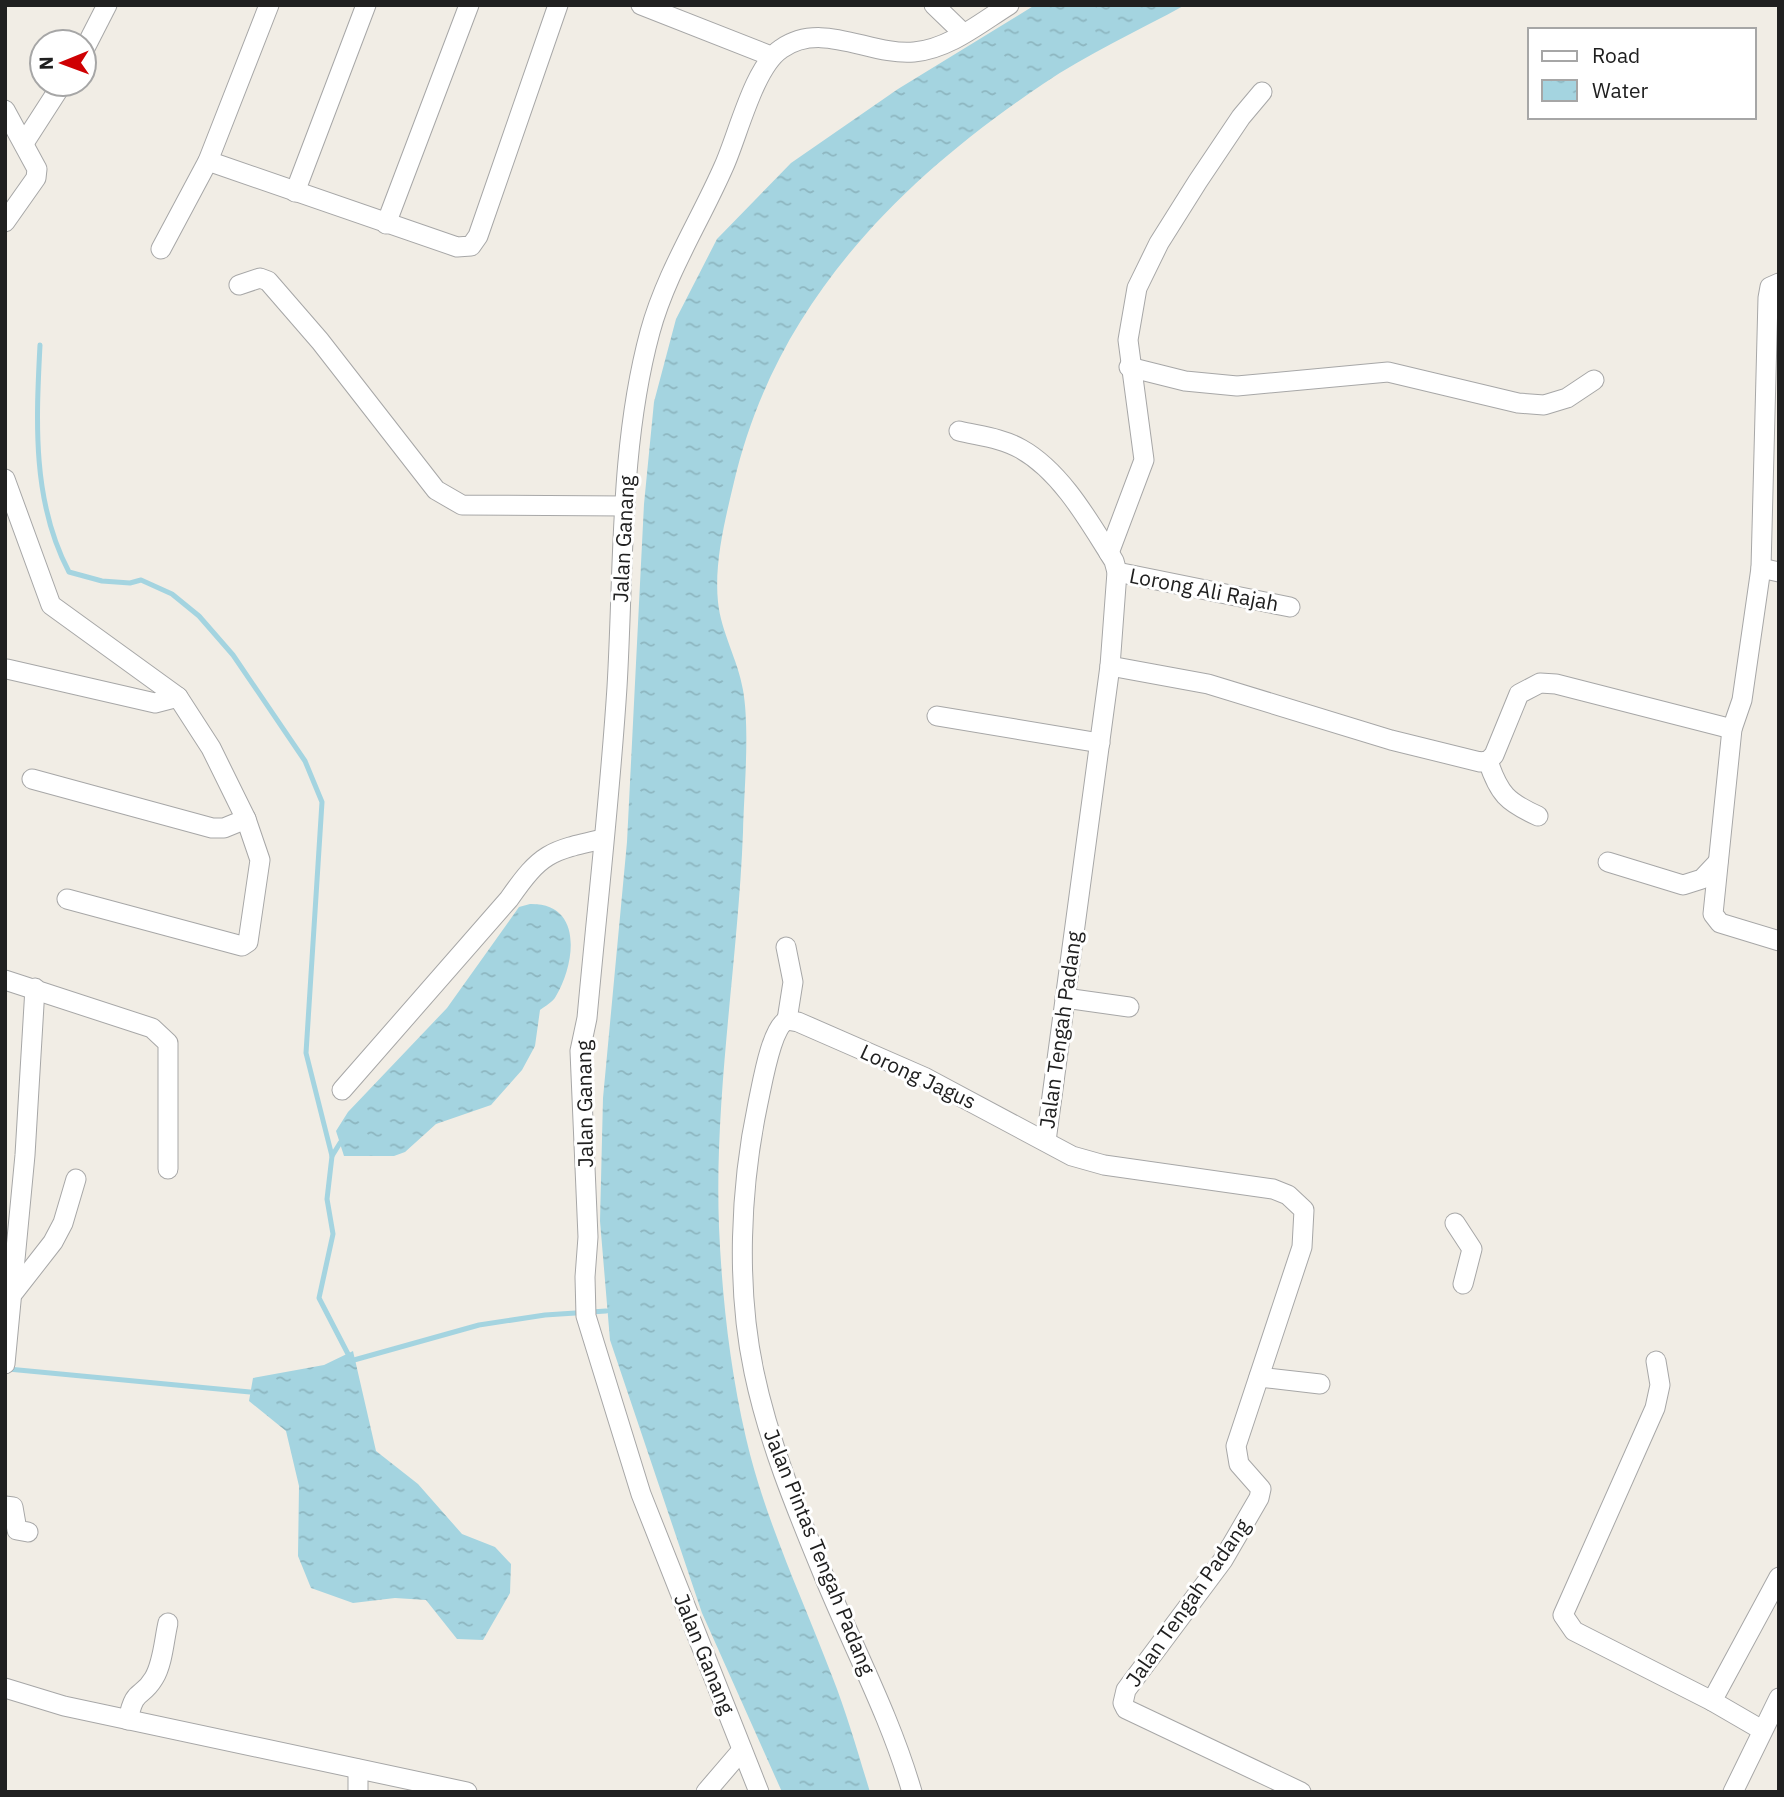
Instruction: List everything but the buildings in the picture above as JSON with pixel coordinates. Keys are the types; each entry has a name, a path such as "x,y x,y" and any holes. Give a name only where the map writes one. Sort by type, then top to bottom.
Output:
{"street":[{"path":"95,28 107,5"},
{"path":"161,248 208,161 269,5"},
{"path":"295,192 366,5"},
{"path":"386,224 469,5"},
{"path":"208,161 457,247 471,246 558,5"},
{"path":"641,5 771,56 795,40 811,37 901,52 929,49 963,33 1009,5"},
{"path":"934,5 963,33"},
{"name":"Jalan Ganang","path":"759,1792 641,1494 586,1310 588,1237 580,1051 587,1018 617,689 630,440 650,330 665,285 724,167 771,56"},
{"path":"1109,553 1144,460 1144,442 1129,367 1128,340 1138,288 1159,243 1241,117 1262,92"},
{"path":"24,143 53,98"},
{"path":"5,110 37,169 36,178 5,222"},
{"path":"239,285 260,278 268,281 320,341 436,490 463,505 625,506"},
{"path":"1779,283 1770,287 1768,298 1770,570 1742,700 1732,729 1713,914 1716,921 1779,941"},
{"path":"1129,367 1185,381 1237,386 1388,372 1518,403 1544,405 1567,398 1594,380"},
{"path":"959,431 1000,440 1036,458 1071,498 1109,553 1117,572"},
{"path":"5,479 51,606 178,698 211,748 246,819 260,860 247,942 242,946 67,899"},
{"name":"Lorong Ali Rajah","path":"1117,572 1290,607"},
{"name":"Jalan Tengah Padang","path":"1117,572 1110,666 1046,1141 1072,1156 1104,1165 1273,1189 1297,1201 1304,1210 1306,1224 1302,1247 1236,1446 1239,1464 1261,1489 1259,1498 1223,1560 1126,1690 1124,1703 1126,1709 1301,1792"},
{"path":"1110,666 1208,684 1391,740 1479,762 1488,761 1500,744 1519,694 1540,683 1573,687 1732,729"},
{"path":"7,669 155,703 178,698"},
{"path":"937,716 1100,743"},
{"path":"1488,761 1497,789 1516,806 1538,816"},
{"path":"32,779 212,828 224,828 246,819"},
{"path":"342,1090 509,899 533,865 549,853 603,839"},
{"path":"1608,862 1683,885 1702,879 1718,862"},
{"name":"Jalan Pintas Tengah Padang","path":"786,947 793,982 787,1020 778,1030 767,1064 750,1152 744,1250 753,1368 780,1465 826,1582 881,1706 912,1792"},
{"path":"5,980 152,1028 167,1043 168,1169"},
{"path":"5,1364 25,1155 35,988"},
{"path":"1065,998 1129,1007"},
{"name":"Lorong Jagus","path":"787,1020 799,1022 924,1077 1046,1141"},
{"path":"12,1296 18,1283 53,1242 63,1223 76,1180"},
{"path":"1454,1223 1472,1249 1463,1284"},
{"path":"1656,1361 1660,1385 1655,1408 1563,1615 1574,1631 1712,1701 1762,1730"},
{"path":"1259,1377 1320,1384"},
{"path":"5,1506 13,1507 17,1530 28,1532"},
{"path":"1712,1701 1779,1577"},
{"path":"128,1720 132,1699 147,1686 158,1669 168,1623"},
{"path":"5,1688 64,1706 467,1792"},
{"path":"1733,1792 1779,1698"},
{"path":"706,1792 742,1750"},
{"path":"358,1769 358,1792"}],"water":[{"path":"1035,5 1185,5 1077,63 989,122 939,163 892,207 849,254 811,305 779,359 753,418 734,482 719,557 718,602 722,624 743,690 746,741 740,881 723,1079 718,1178 722,1280 728,1333 740,1412 763,1499 837,1690 870,1792 782,1792 702,1613 610,1340 600,1221 603,1098 627,842 644,504 654,402 676,319 717,239 791,163 898,89"},
{"path":"530,904 547,906 560,913 567,924 570,953 563,983 551,1002 540,1010 535,1046 522,1070 491,1105 436,1124 405,1152 394,1156 344,1156 336,1131 348,1112 447,1008 519,907"},
{"path":"353,1351 376,1451 418,1484 462,1534 495,1547 511,1564 510,1593 483,1640 457,1639 426,1600 395,1598 353,1603 311,1588 298,1556 299,1486 286,1431 249,1401 253,1378 324,1365"}],"waterway":[{"path":"40,345 39,461 48,518 69,572 102,581 130,583 141,580 172,594 199,616 233,655 305,761 322,802 306,1053 332,1156"},
{"path":"340,1143 332,1156 327,1199 333,1234 319,1298 348,1354"},
{"path":"354,1360 479,1325 545,1315 606,1311"},
{"path":"8,1369 250,1392"}]}
